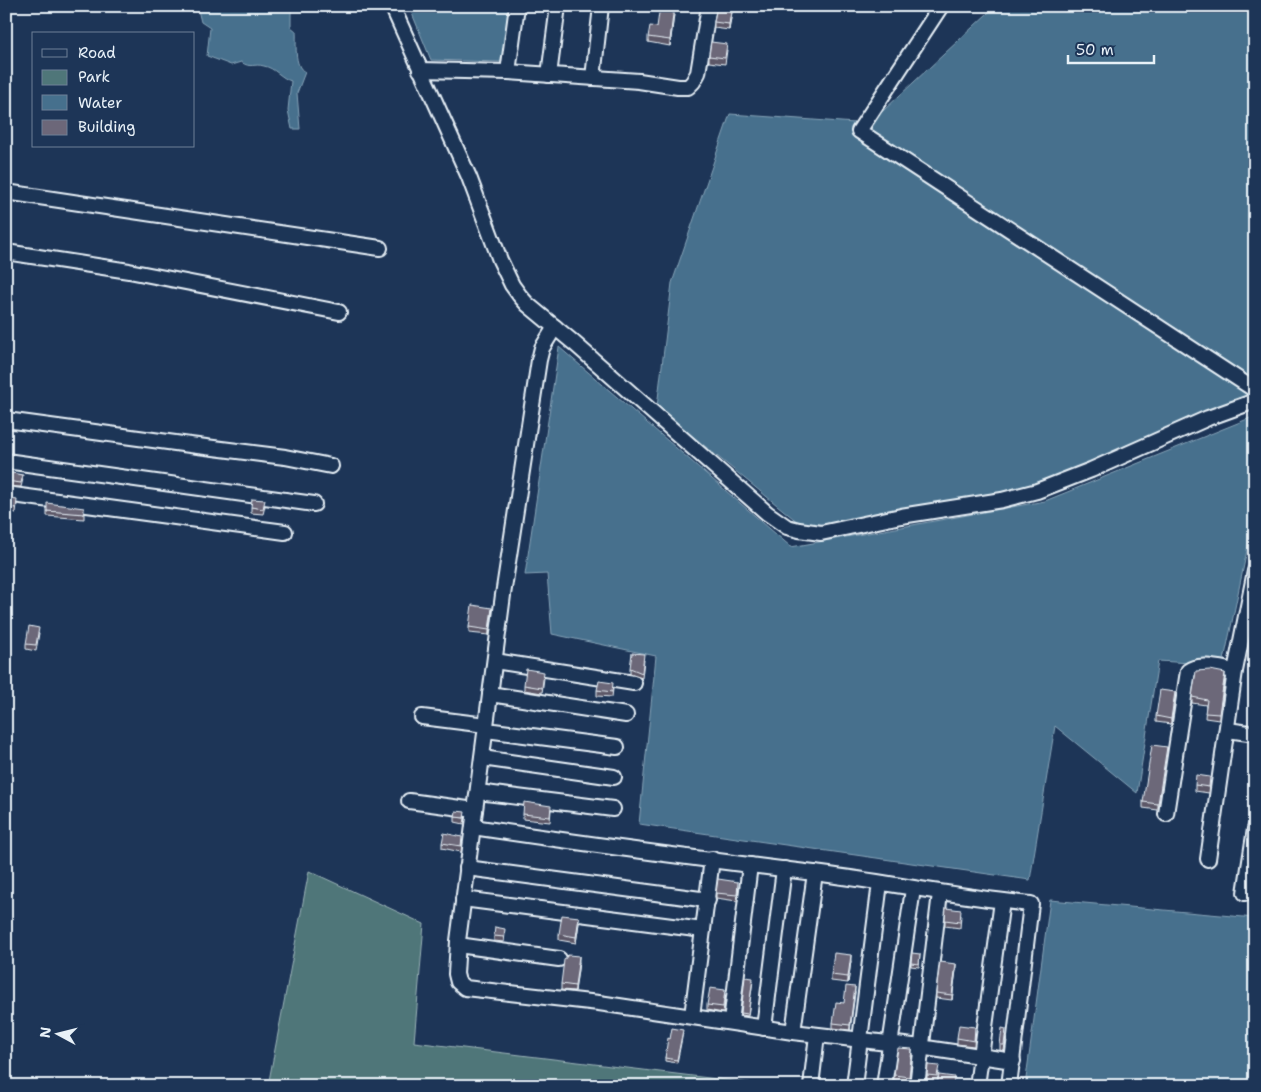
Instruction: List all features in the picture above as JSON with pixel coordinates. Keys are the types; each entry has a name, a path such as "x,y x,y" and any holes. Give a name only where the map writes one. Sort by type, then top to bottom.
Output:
{"street":[{"path":"392,6 469,176 500,260 512,285 527,304 768,513 788,526 810,532 832,532 900,516 1002,500 1037,491 1091,470 1208,418 1255,401"},
{"path":"508,72 516,6"},
{"path":"549,75 558,6"},
{"path":"593,78 601,6"},
{"path":"420,70 508,72 688,87 698,73 709,6"},
{"path":"941,6 859,132 1255,390"},
{"path":"6,192 380,248"},
{"path":"6,252 129,271 339,312"},
{"path":"555,327 542,348 536,377 475,810 458,945 456,974 458,982 466,988 599,1003 764,1028 1013,1061"},
{"path":"6,420 211,448 285,456 331,466"},
{"path":"6,461 314,504"},
{"path":"6,494 285,532"},
{"path":"1208,859 1235,671 1255,572"},
{"path":"495,661 634,683"},
{"path":"1166,814 1188,671 1196,667 1235,671"},
{"path":"490,694 626,715"},
{"path":"422,717 617,747"},
{"path":"1228,730 1255,734"},
{"path":"482,758 614,777"},
{"path":"478,792 613,809"},
{"path":"410,801 475,810"},
{"path":"473,827 1031,904 1009,1086"},
{"path":"1245,893 1255,829"},
{"path":"692,1016 712,859"},
{"path":"731,1022 750,864"},
{"path":"468,868 708,900"},
{"path":"764,1028 784,869"},
{"path":"793,1032 815,873"},
{"path":"854,1086 880,883"},
{"path":"884,1086 913,888"},
{"path":"917,1086 940,892"},
{"path":"464,899 703,930"},
{"path":"977,1086 1002,901"},
{"path":"458,945 559,959"},
{"path":"811,1086 818,1035"}],"green space":[{"path":"309,871 424,924 414,1042 750,1083 750,1086 268,1086"}],"water":[{"path":"197,6 291,6 291,27 296,31 297,60 301,69 305,72 297,93 300,129 292,129 288,110 291,81 268,67 247,65 241,62 231,65 207,56 210,28 201,22"},
{"path":"409,6 508,6 511,10 501,62 431,60"},
{"path":"992,6 1255,6 1255,406 1037,491 810,532 657,407 672,283 730,114 869,124 988,13"},
{"path":"559,347 791,547 1045,501 1255,416 1255,512 1223,665 1158,661 1137,793 1055,726 1030,880 639,824 656,656 552,634 547,574 525,575"},
{"path":"1050,900 1255,918 1255,1086 1025,1086"}],"building":[{"path":"660,6 674,6 670,40 648,37 650,26 657,27"},
{"path":"717,6 732,6 729,24 714,22"},
{"path":"711,42 727,44 725,58 709,56"},
{"path":"6,472 23,475 21,483 6,481"},
{"path":"6,498 17,500 16,508 6,507"},
{"path":"252,499 265,500 263,509 251,507"},
{"path":"47,503 84,508 84,514 47,511"},
{"path":"472,605 492,608 489,630 469,627"},
{"path":"29,626 39,628 36,645 26,644"},
{"path":"632,653 644,654 642,673 630,668"},
{"path":"526,669 544,672 542,688 524,685"},
{"path":"1210,670 1225,673 1219,714 1205,713 1207,700 1192,697 1196,671"},
{"path":"599,681 613,683 612,692 597,690"},
{"path":"1160,690 1175,692 1171,719 1156,716"},
{"path":"1152,745 1167,747 1158,804 1143,802"},
{"path":"1196,775 1210,777 1209,787 1195,785"},
{"path":"524,802 551,806 550,817 523,814"},
{"path":"456,811 465,812 464,818 455,817"},
{"path":"444,833 462,837 461,846 442,843"},
{"path":"718,879 738,882 737,895 716,893"},
{"path":"946,908 961,910 960,922 945,920"},
{"path":"562,915 579,917 576,937 559,934"},
{"path":"495,927 505,929 504,937 494,936"},
{"path":"834,953 851,955 848,977 831,975"},
{"path":"912,953 920,954 919,964 911,963"},
{"path":"568,955 579,956 575,986 561,984 564,960"},
{"path":"940,962 956,964 952,995 936,993"},
{"path":"745,977 753,978 748,1014 741,1013"},
{"path":"846,986 855,987 850,1025 833,1023 836,1002 844,1003"},
{"path":"710,988 725,990 723,1007 707,1005"},
{"path":"959,1025 975,1027 974,1041 957,1038"},
{"path":"672,1028 683,1030 677,1060 665,1058 668,1038 670,1039"},
{"path":"1002,1028 1006,1029 1004,1045 1000,1045"},
{"path":"898,1048 912,1049 909,1077 894,1075"},
{"path":"928,1065 939,1066 937,1076 927,1075"},
{"path":"939,1075 954,1077 953,1086 937,1086"}]}
